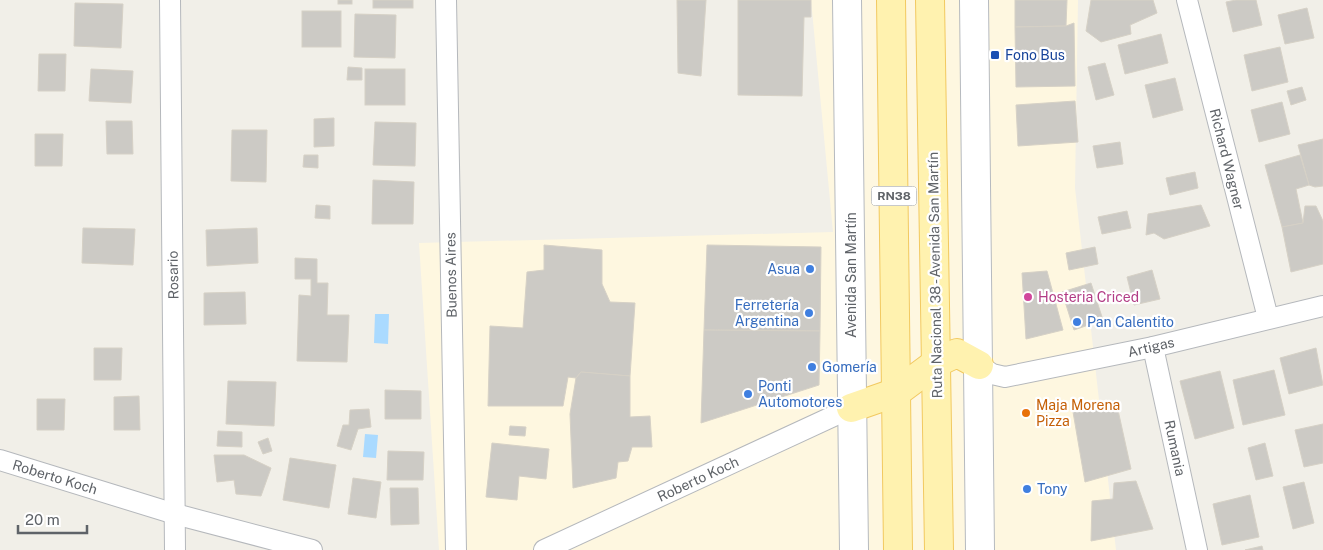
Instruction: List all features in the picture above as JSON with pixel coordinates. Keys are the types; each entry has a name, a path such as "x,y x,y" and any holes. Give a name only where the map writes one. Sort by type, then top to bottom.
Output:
{"main road":[{"name":"Avenida San Martín","path":"847,0 854,550"},
{"name":"RN38","path":"891,0 898,392 898,550"},
{"name":"Ruta Nacional 38 - Avenida San Martín","path":"930,0 952,356 939,550"},
{"path":"974,0 952,356 980,550"},
{"path":"894,189 905,205 909,316 916,331 952,356"},
{"path":"851,408 898,392 952,356"}],"street":[{"name":"Rosario","path":"170,0 175,550"},
{"name":"Buenos Aires","path":"446,0 456,550"},
{"name":"Richard Wagner","path":"1187,0 1268,318"},
{"name":"Artigas","path":"952,356 992,374 1005,377 1153,347 1323,306"},
{"name":"Rumania","path":"1153,347 1197,550"},
{"name":"Roberto Koch","path":"544,550 851,408"},
{"name":"Roberto Koch","path":"0,460 175,514 312,550"}],"shaded area":[{"path":"811,0 1078,0 1075,188 1116,550 439,550 419,243 833,232"}],"water":[{"path":"375,314 389,314 388,344 374,343"},
{"path":"365,434 378,435 376,458 363,457"}],"building":[{"path":"338,0 352,0 352,4 338,4"},
{"path":"373,0 413,0 413,8 373,8"},
{"path":"677,0 706,0 701,76 678,73"},
{"path":"738,0 811,0 811,17 804,17 802,96 738,95"},
{"path":"1015,0 1067,0 1066,26 1015,27"},
{"path":"1091,0 1153,0 1157,13 1130,25 1131,34 1101,42 1086,31"},
{"path":"1256,0 1262,25 1233,32 1226,2"},
{"path":"75,3 123,4 121,48 74,46"},
{"path":"1307,8 1314,38 1285,44 1278,15"},
{"path":"302,11 341,11 341,47 302,47"},
{"path":"355,14 396,15 395,58 354,57"},
{"path":"1074,23 1075,86 1016,87 1015,27 1066,26"},
{"path":"1161,34 1168,63 1125,74 1118,45"},
{"path":"1280,47 1288,82 1252,91 1244,55"},
{"path":"39,54 66,54 65,91 38,91"},
{"path":"1105,63 1114,95 1096,100 1088,67"},
{"path":"348,67 362,68 362,80 347,80"},
{"path":"91,69 133,71 131,103 89,101"},
{"path":"365,69 405,69 405,105 365,105"},
{"path":"1175,78 1183,110 1153,118 1145,85"},
{"path":"1302,87 1306,100 1291,105 1287,91"},
{"path":"1075,101 1078,142 1018,146 1016,105"},
{"path":"1282,102 1290,134 1259,142 1251,110"},
{"path":"334,118 334,146 314,147 314,119"},
{"path":"106,121 132,121 133,154 107,154"},
{"path":"375,122 416,123 415,166 373,165"},
{"path":"232,130 267,130 266,182 231,181"},
{"path":"35,134 63,134 62,166 35,166"},
{"path":"1323,139 1323,186 1315,187 1309,185 1298,145"},
{"path":"1120,142 1123,164 1097,168 1093,146"},
{"path":"304,155 318,155 318,168 303,167"},
{"path":"1300,155 1309,185 1296,189 1303,223 1282,227 1265,165"},
{"path":"1195,172 1198,188 1170,195 1166,178"},
{"path":"373,180 414,182 413,224 372,224"},
{"path":"316,205 330,206 330,219 315,218"},
{"path":"1201,205 1210,226 1164,239 1154,233 1146,235 1148,214"},
{"path":"1305,206 1316,206 1323,221 1323,264 1291,272 1282,227 1303,223"},
{"path":"1127,211 1131,228 1102,234 1098,217"},
{"path":"83,228 135,229 133,265 82,263"},
{"path":"257,228 258,263 207,266 206,230"},
{"path":"544,245 602,250 602,284 610,302 635,303 630,376 581,372 576,378 568,377 563,406 488,406 490,326 523,328 527,272 544,270"},
{"path":"707,245 821,247 820,331 704,330"},
{"path":"1095,247 1098,264 1069,270 1066,253"},
{"path":"295,258 317,259 317,283 328,283 327,315 349,315 347,362 297,361 299,295 311,296 311,279 295,279"},
{"path":"1152,270 1160,299 1134,305 1127,277"},
{"path":"1047,271 1063,330 1026,339 1022,273"},
{"path":"1091,283 1103,320 1074,330 1062,292"},
{"path":"245,292 246,324 204,325 204,293"},
{"path":"704,330 820,331 819,385 701,423"},
{"path":"94,348 122,348 121,380 94,380"},
{"path":"1316,348 1323,385 1289,394 1280,358"},
{"path":"1274,370 1285,415 1243,425 1233,380"},
{"path":"1220,371 1234,428 1195,439 1180,381"},
{"path":"581,372 630,376 630,417 650,416 652,447 632,447 628,461 618,462 616,478 573,488 570,414 576,378"},
{"path":"228,381 276,382 274,426 226,424"},
{"path":"385,390 421,391 421,419 385,419"},
{"path":"139,396 140,430 114,430 114,397"},
{"path":"37,399 65,399 64,430 37,430"},
{"path":"1116,401 1131,469 1085,482 1072,406"},
{"path":"369,409 371,427 358,429 351,450 337,446 343,425 349,425 350,410"},
{"path":"1323,424 1323,463 1304,467 1295,430"},
{"path":"510,426 526,427 525,436 509,435"},
{"path":"218,431 242,432 242,447 217,446"},
{"path":"268,438 272,451 263,454 258,442"},
{"path":"492,443 549,449 546,479 519,476 517,500 486,497"},
{"path":"1265,443 1273,476 1256,480 1248,448"},
{"path":"388,451 424,452 423,480 387,480"},
{"path":"214,455 244,455 271,468 261,496 236,494 234,480 217,482"},
{"path":"290,458 336,465 329,508 283,500"},
{"path":"353,478 381,482 376,518 348,514"},
{"path":"1136,481 1153,529 1091,541 1092,501 1113,499 1114,483"},
{"path":"1304,482 1314,523 1293,529 1283,487"},
{"path":"390,488 418,488 419,524 391,525"},
{"path":"1250,495 1259,537 1222,545 1213,504"},
{"path":"1262,546 1263,550 1245,550"}],"place":[{"name":"Fono Bus","path":"995,55"},
{"name":"Asua","path":"810,269"},
{"name":"Hosteria Criced","path":"1028,297"},
{"name":"Ferretería Argentina","path":"809,313"},
{"name":"Pan Calentito","path":"1077,322"},
{"name":"Gomería","path":"812,367"},
{"name":"Ponti Automotores","path":"748,394"},
{"name":"Maja Morena Pizza","path":"1026,413"},
{"name":"Tony","path":"1027,489"}]}
